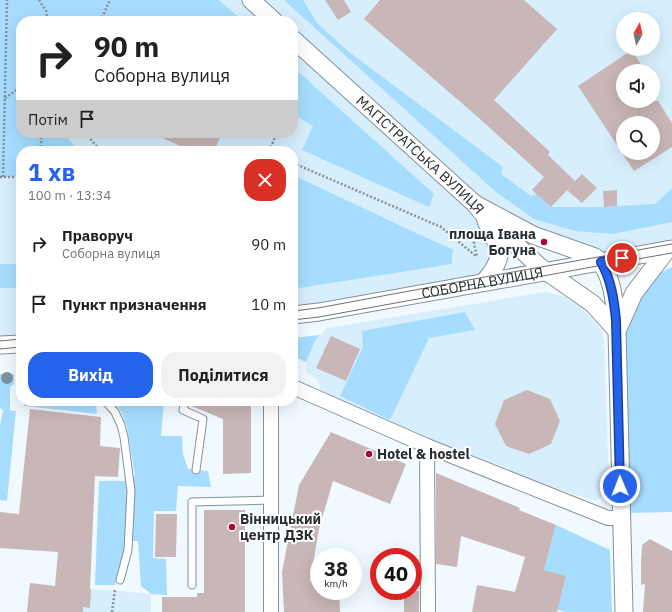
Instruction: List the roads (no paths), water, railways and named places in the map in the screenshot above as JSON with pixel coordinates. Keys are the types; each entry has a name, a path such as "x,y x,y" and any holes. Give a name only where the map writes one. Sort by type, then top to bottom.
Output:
{"street":[{"path":"251,0 269,16"},
{"name":"МАГІСТРАТСЬКА ВУЛИЦЯ","path":"298,44 546,271 593,304 617,331"},
{"path":"479,210 533,235 595,257 601,262 611,285 614,298 617,331 624,612"},
{"path":"479,210 499,250 499,257 495,267 490,276 484,282"},
{"path":"617,331 634,293 669,250"},
{"name":"СОБОРНА ВУЛИЦЯ","path":"298,314 669,250"},
{"path":"0,345 16,344"},
{"path":"298,389 427,446 608,518 621,518"},
{"path":"271,406 271,612"},
{"path":"427,446 428,612"}],"lane":[{"path":"110,406 115,412 121,425 131,491 128,550 120,580"},
{"path":"184,406 183,410 202,420 196,470"},
{"path":"192,585 192,502 271,500"}],"tram line":[{"path":"298,310 672,244"},
{"path":"298,319 319,317 672,253"},
{"path":"0,341 16,339"},
{"path":"0,349 16,347"}],"place":[{"name":"площа Івана Богуна","path":"544,242"},
{"name":"Hotel & hostel","path":"369,454"},
{"name":"Вінницький центр ДЗК","path":"232,527"}]}
